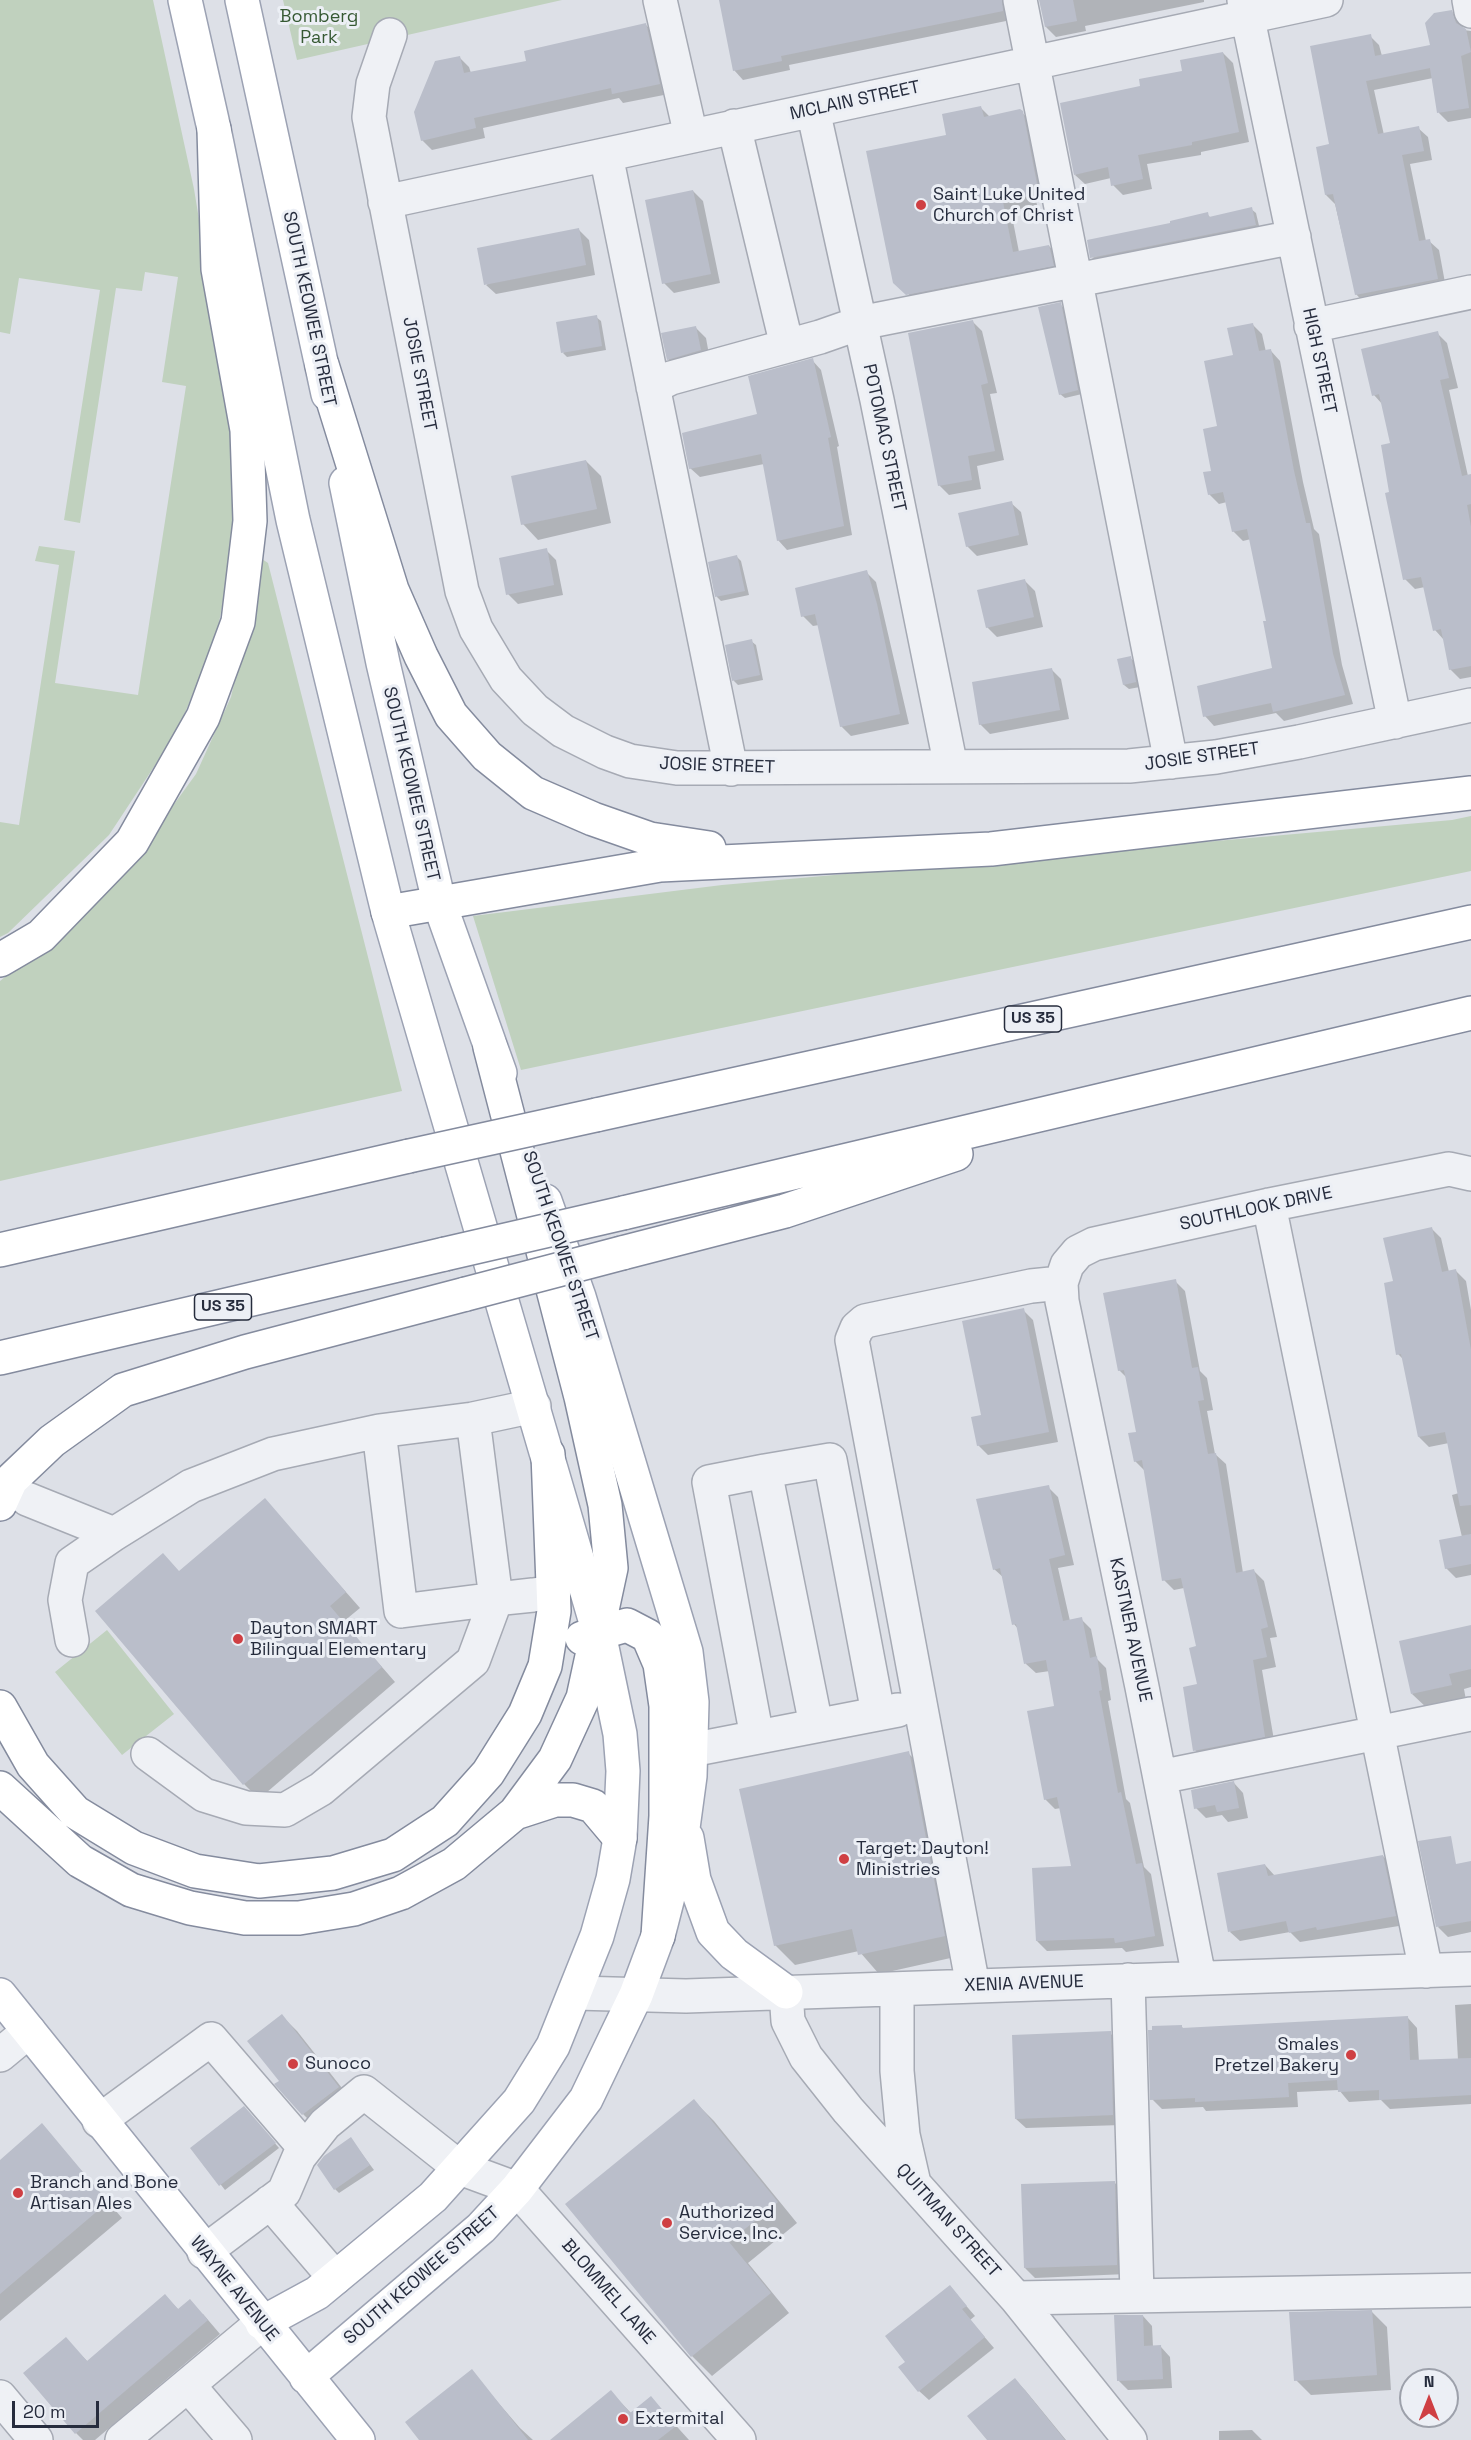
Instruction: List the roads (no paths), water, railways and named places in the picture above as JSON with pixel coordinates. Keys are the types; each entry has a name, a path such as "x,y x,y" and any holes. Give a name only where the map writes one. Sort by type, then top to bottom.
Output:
{"main road":[{"path":"185,0 214,129 293,520 388,912 599,1633 620,1734 623,1771 620,1838 613,1879 597,1936 553,2046 519,2101 433,2197 317,2294 262,2323"},
{"name":"SOUTH KEOWEE STREET","path":"242,0 322,365 383,663 439,902 579,1297 666,1580 686,1652 692,1702 691,1750 680,1850 658,1936 636,1995 585,2099 517,2189 481,2228 306,2378"},
{"path":"0,960 41,936 132,842 203,717 238,622 250,521 247,430 218,269 214,129"},
{"path":"322,365 402,612 451,714 487,756 533,793 650,839 779,859"},
{"path":"388,912 660,865 991,849 1471,793"},
{"name":"US 35","path":"0,1250 409,1156 1471,922"},
{"name":"US 35","path":"0,1358 1471,1013"},
{"path":"0,1788 80,1861 131,1890 190,1908 245,1918 299,1918 354,1910 402,1893 454,1864 515,1813 555,1759 579,1708 599,1633 611,1568 605,1505 581,1397 490,1047"},
{"path":"14,1502 11,1480 52,1441 123,1390 245,1352 785,1211 1164,1085"},
{"path":"0,1238 196,1204"},
{"path":"0,1707 33,1765 75,1812 134,1848 195,1871 259,1881 333,1873 393,1855 445,1821 488,1773 525,1714 545,1666 554,1611 548,1454"},
{"path":"545,1666 571,1642 627,1625 648,1636 660,1664 666,1706 666,1816 658,1936"},
{"path":"515,1813 555,1800 573,1800 593,1806 620,1838"},
{"path":"684,1820 694,1880 712,1932 734,1954 786,1992"},
{"name":"WAYNE AVENUE","path":"0,1995 204,2252 358,2440"}],"street":[{"path":"660,0 691,136"},
{"path":"1020,0 1171,762"},
{"name":"MCLAIN STREET","path":"385,202 1032,64 1246,8 1326,0"},
{"path":"1468,0 1471,11"},
{"name":"HIGH STREET","path":"1246,8 1395,722"},
{"name":"JOSIE STREET","path":"390,35 373,84 369,117 462,591 476,629 506,679 535,710 563,731 605,752 630,761 677,768 1129,766 1171,762 1299,742 1471,705"},
{"name":"POTOMAC STREET","path":"813,110 860,323 951,767"},
{"path":"734,126 787,346"},
{"path":"606,155 731,769"},
{"path":"653,387 671,378 860,323 1294,237"},
{"path":"1311,326 1471,292"},
{"name":"SOUTHLOOK DRIVE","path":"1061,1283 1067,1265 1078,1252 1094,1244 1269,1205 1449,1169 1471,1174"},
{"path":"1269,1205 1426,1971"},
{"path":"973,1986 852,1347 857,1328 866,1321 1031,1286 1061,1283"},
{"name":"KASTNER AVENUE","path":"1061,1283 1062,1300 1199,1977"},
{"path":"72,1640 65,1600 72,1563 191,1486 273,1454 379,1431 473,1419 534,1406"},
{"path":"148,1754 204,1795 246,1808 285,1810 321,1789 473,1661 496,1599 473,1419"},
{"path":"379,1431 402,1611 554,1592"},
{"path":"757,1737 709,1482 830,1460 878,1713"},
{"path":"833,1477 875,1468"},
{"path":"765,1471 816,1725"},
{"path":"14,1502 114,1534"},
{"path":"862,1634 905,1624"},
{"path":"691,1750 920,1706"},
{"path":"1160,1777 1471,1714"},
{"name":"XENIA AVENUE","path":"576,1993 636,1995 786,1992 1471,1969"},
{"path":"1128,1980 1137,2294"},
{"path":"897,1989 898,2082 903,2135 913,2181"},
{"name":"QUITMAN STREET","path":"786,1992 788,2021 806,2056 848,2110 1017,2298 1130,2440"},
{"path":"0,2055 29,2031"},
{"path":"99,2121 211,2039 305,2148 284,2192 204,2252"},
{"name":"BLOMMEL LANE","path":"305,2148 325,2124 364,2092 460,2168 517,2189 739,2440"},
{"path":"270,2202 335,2278"},
{"path":"1017,2298 1137,2294 1471,2290"},
{"path":"122,2440 262,2323"},
{"path":"188,2385 235,2440"},
{"path":"0,2397 36,2440"}],"place":[{"name":"Saint Luke United Church of Christ","path":"921,205"},
{"name":"Dayton SMART Bilingual Elementary","path":"238,1639"},
{"name":"Target: Dayton! Ministries","path":"844,1859"},
{"name":"Smales Pretzel Bakery","path":"1351,2055"},
{"name":"Sunoco","path":"293,2064"},
{"name":"Branch and Bone Artisan Ales","path":"18,2193"},
{"name":"Authorized Service, Inc.","path":"667,2223"},
{"name":"Extermital","path":"623,2419"}],"park label":[{"name":"Bomberg Park","path":"319,27"}]}
